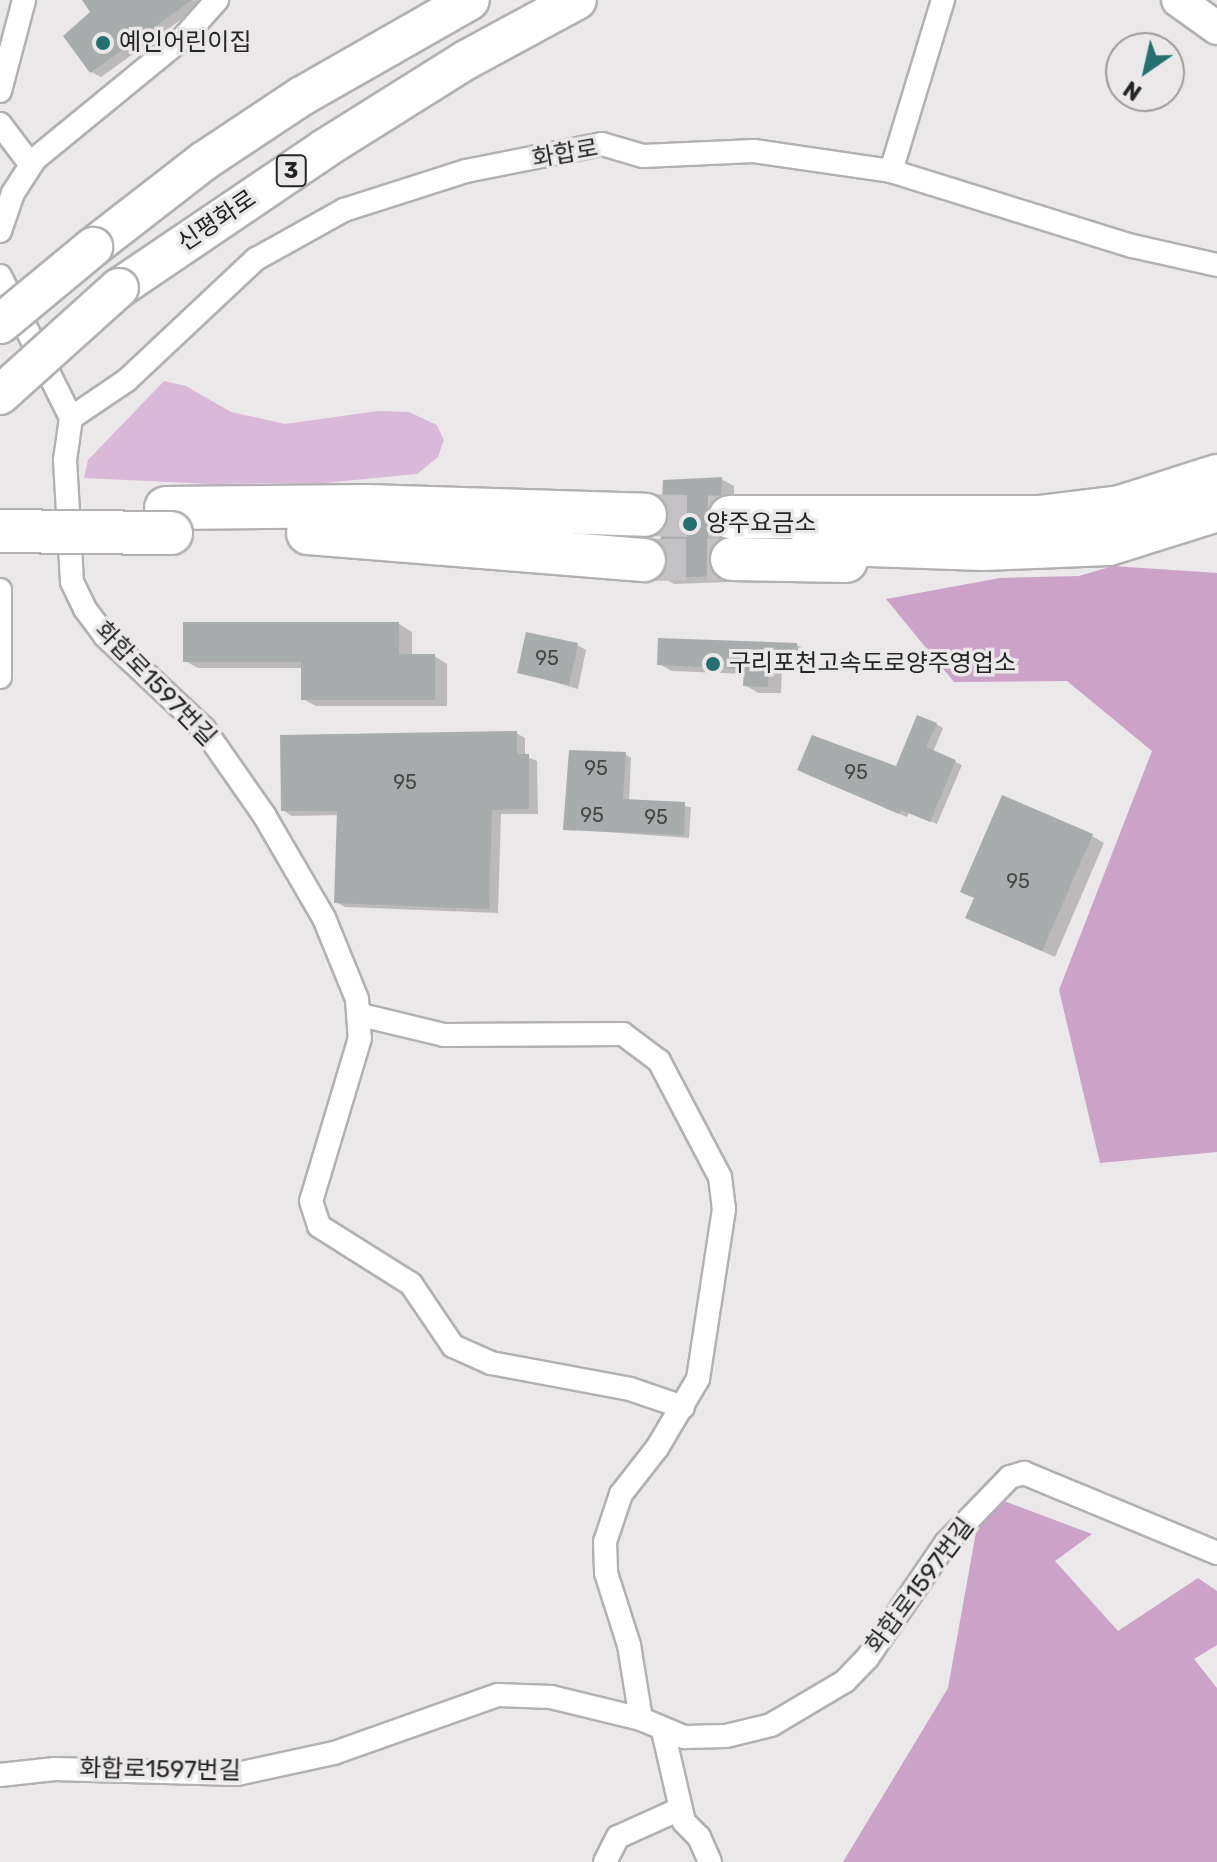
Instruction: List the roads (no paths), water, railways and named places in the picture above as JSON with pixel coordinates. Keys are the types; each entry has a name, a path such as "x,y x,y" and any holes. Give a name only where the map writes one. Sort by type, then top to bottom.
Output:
{"highway":[{"name":"3","path":"0,324 204,161 302,96 470,0"},
{"name":"신평화로","path":"0,395 119,288 324,149 466,60 577,0"},
{"path":"1217,476 1120,507 1062,515 731,527 870,548 1035,548 1109,544 1217,510"},
{"path":"0,507 168,520 308,533 648,527 366,506 168,520 0,531"}],"main road":[{"path":"1178,0 1217,28"}],"street":[{"path":"0,91 24,0"},
{"path":"0,231 13,193 31,165 184,37 217,0"},
{"path":"891,171 943,0"},
{"path":"0,124 31,165"},
{"name":"화합로","path":"71,418 127,380 256,259 344,210 466,171 602,144 643,156 754,151 891,171 1132,246 1217,265"},
{"path":"0,276 71,418"},
{"name":"화합로1597번길","path":"71,418 65,460 72,582 85,609 105,636 204,729 264,815 324,918 361,1015 360,1038 311,1201 319,1226 411,1284 453,1346 491,1363 630,1389 683,1407"},
{"path":"0,590 0,677"},
{"path":"361,1015 444,1035 608,1031 631,1039 659,1061 720,1177 724,1209 703,1364 683,1407 621,1494 605,1542 606,1573 629,1645 641,1719"},
{"name":"화합로1597번길","path":"0,1775 55,1769 237,1774 334,1753 498,1695 551,1697 641,1719 663,1731 700,1738 754,1730 845,1681 868,1657 946,1543 1010,1477 1035,1474 1217,1553"},
{"path":"663,1731 680,1809 710,1862"},
{"path":"605,1862 618,1837 680,1809"}],"tunnel":[{"path":"645,515 730,517"},
{"path":"644,560 732,559"}],"place":[{"name":"예인어린이집","path":"103,43"},
{"name":"양주요금소","path":"690,524"},
{"name":"구리포천고속도로양주영업소","path":"713,664"}]}
